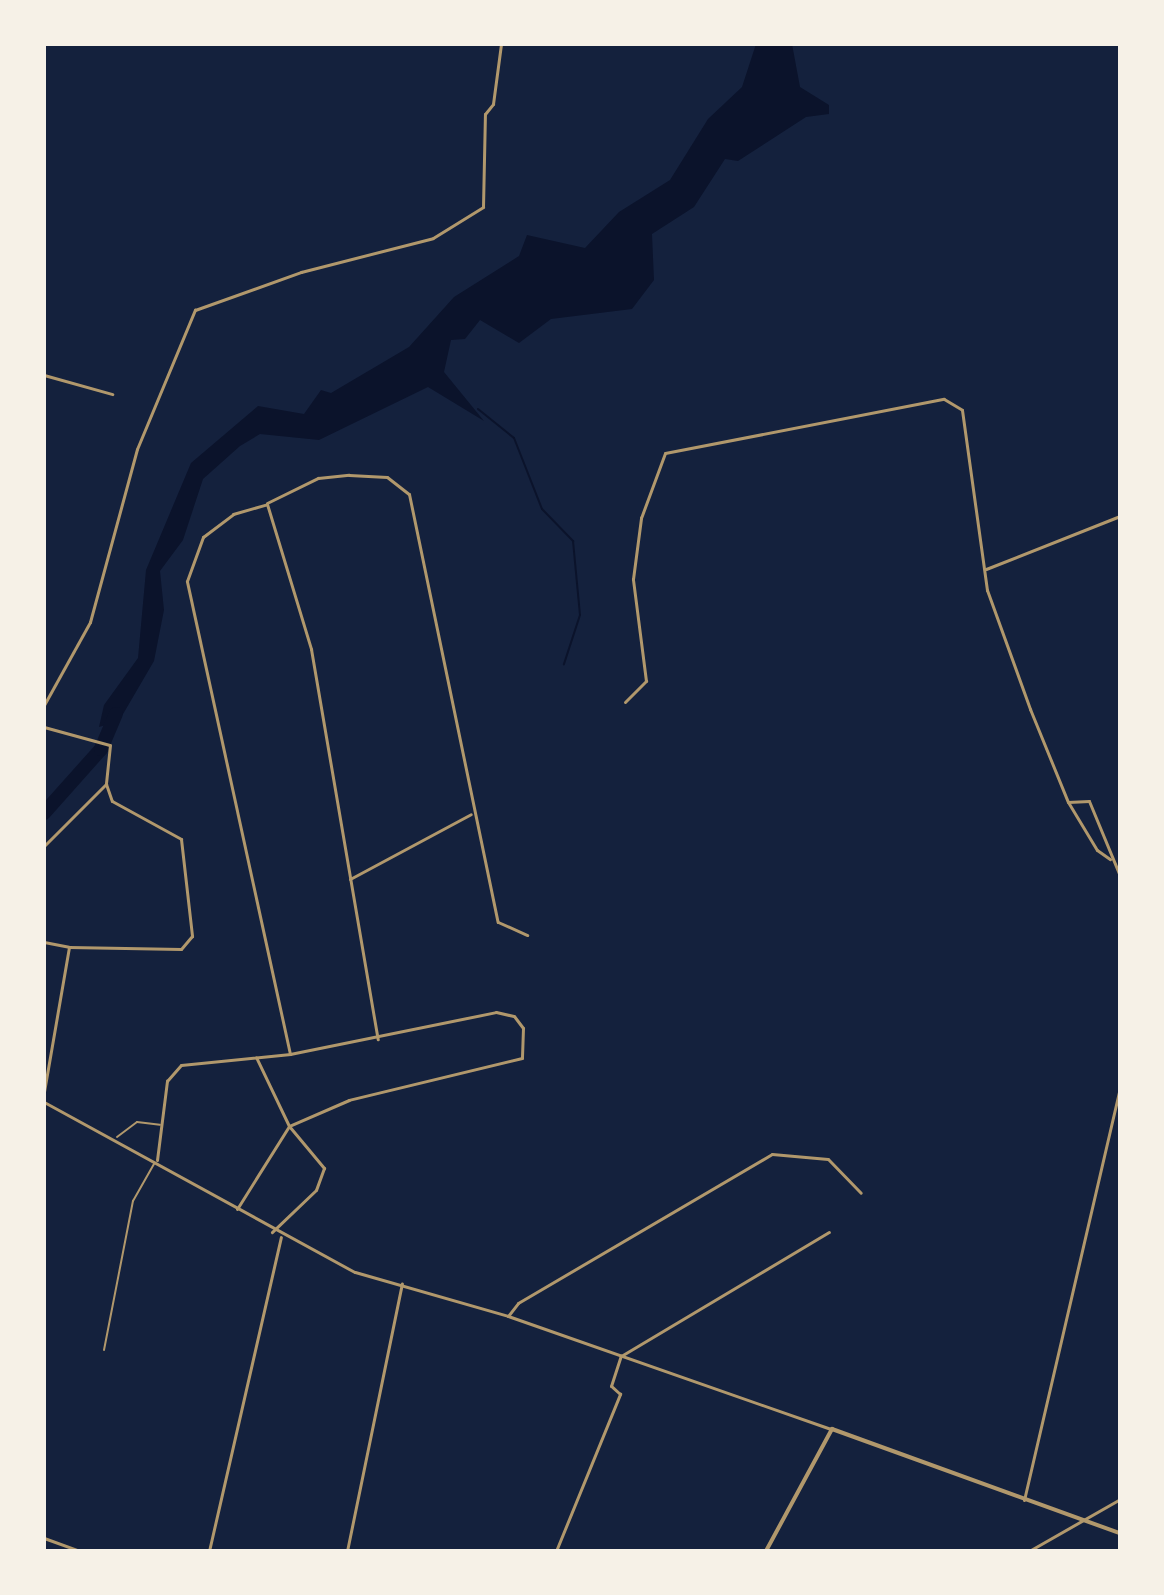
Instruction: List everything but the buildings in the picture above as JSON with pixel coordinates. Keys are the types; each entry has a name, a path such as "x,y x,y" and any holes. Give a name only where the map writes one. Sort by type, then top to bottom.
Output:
{"street":[{"path":"44,705 90,622 137,449 195,310 289,275 433,238 483,207 485,114 493,104 501,44"},
{"path":"44,375 112,394"},
{"path":"625,702 646,681 633,579 641,518 665,453 944,399 962,410 986,569 1068,802 1097,850 1111,859"},
{"path":"290,1054 187,581 203,537 233,514 267,504 318,478 349,475 387,477 409,494 471,814 498,922 527,935"},
{"path":"267,504 311,649 378,1039"},
{"path":"986,569 1120,516"},
{"path":"44,727 110,745 106,784 112,801 181,839 192,936 181,949 69,947 44,942"},
{"path":"44,846 106,784"},
{"path":"1068,802 1089,801 1120,876"},
{"path":"350,879 471,814"},
{"path":"44,1092 69,947"},
{"path":"157,1160 174,1069 378,1039 496,1012 514,1016 523,1028 522,1058 349,1100 289,1126 237,1209"},
{"path":"256,1057 289,1126 324,1168 316,1190 272,1232"},
{"path":"1024,1500 1120,1087"},
{"path":"44,1102 117,1137 281,1237 355,1272 508,1316 1120,1533"},
{"path":"508,1316 518,1303 772,1154 828,1159 861,1193"},
{"path":"556,1551 620,1394 611,1386 621,1356 829,1232"},
{"path":"209,1551 281,1237"},
{"path":"347,1551 402,1284"},
{"path":"766,1551 832,1429"},
{"path":"1029,1551 1120,1499"},
{"path":"44,1538 79,1551"}],"lane":[{"path":"117,1137 137,1122 162,1125"},
{"path":"104,1350 133,1201 157,1160"}],"water":[{"path":"756,44 792,44 800,87 829,105 829,114 806,117 738,161 725,159 694,207 652,234 654,280 632,309 551,319 519,343 480,320 465,339 451,340 444,372 484,421 428,387 319,440 260,434 240,446 203,479 183,540 160,571 164,610 154,661 119,721 99,727 104,705 138,658 146,570 191,463 258,406 304,414 321,390 331,393 409,347 454,297 519,256 527,235 585,248 619,212 670,180 708,119 742,87"}],"waterway":[{"path":"478,409 514,438 542,509 573,541 580,615 564,664"},
{"path":"44,813 101,749 116,714"}]}
